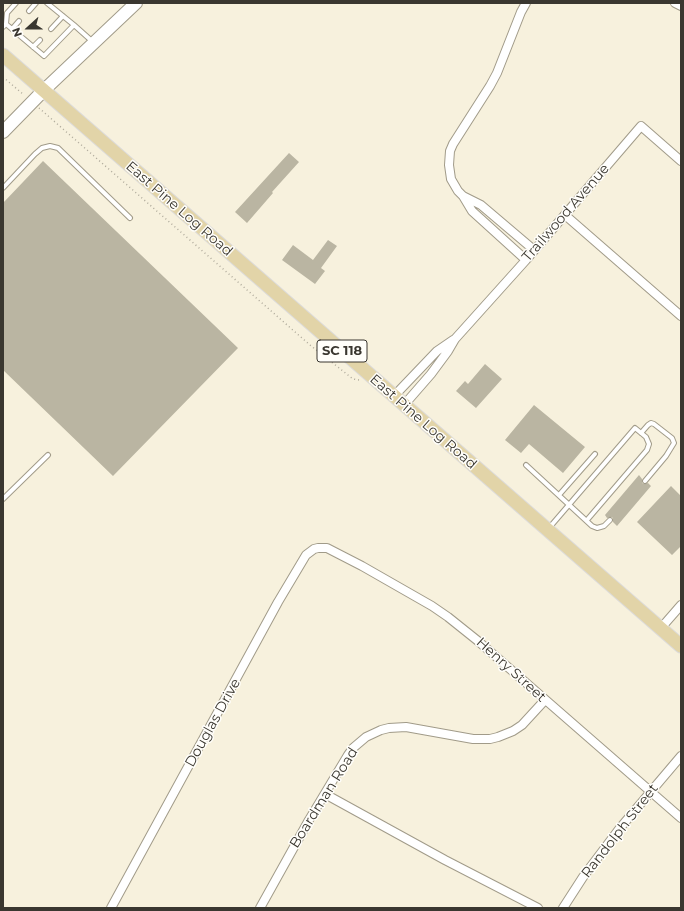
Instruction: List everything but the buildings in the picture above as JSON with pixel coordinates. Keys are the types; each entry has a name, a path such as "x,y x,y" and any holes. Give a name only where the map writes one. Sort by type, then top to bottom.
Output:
{"main road":[{"name":"East Pine Log Road","path":"3,55 681,646"}],"street":[{"path":"3,132 43,91 136,3"},
{"path":"526,3 521,12 497,74 456,138 450,151 449,165 452,178 458,191 463,196 472,211 526,260"},
{"path":"675,3 681,6"},
{"name":"Trailwood Avenue","path":"404,405 431,374 455,339 526,260 642,126 681,161"},
{"path":"463,196 481,205 534,250"},
{"path":"565,215 681,316"},
{"name":"Trailwood Avenue","path":"394,396 437,351 455,339"},
{"name":"Henry Street","path":"322,548 327,548 389,581 448,617 478,640 681,818"},
{"name":"Douglas Drive","path":"111,908 278,602 306,555 314,549 322,548"},
{"path":"661,628 681,605"},
{"name":"Boardman Road","path":"260,908 309,820 353,748 366,737 389,728 406,726 473,739 490,739 506,734 522,725 545,700"},
{"name":"Randolph Street","path":"563,908 601,852 681,756"},
{"path":"325,794 445,860 538,908"}],"lane":[{"path":"16,3 7,13 5,25 12,29 44,56 74,25"},
{"path":"29,11 36,3"},
{"path":"47,3 93,43"},
{"path":"50,29 63,16"},
{"path":"12,29 19,21"},
{"path":"33,47 40,40"},
{"path":"3,188 35,154 42,148 50,146 58,148 130,218"},
{"path":"641,433 651,423 672,438 674,442 669,452 645,481"},
{"path":"548,530 635,428 646,437 649,444 647,450 587,520"},
{"path":"559,495 595,454"},
{"path":"3,499 48,455"},
{"path":"526,465 570,504 592,526 597,528 604,526 610,520"}],"path":[{"path":"3,77 328,360 353,379 360,380"}]}
